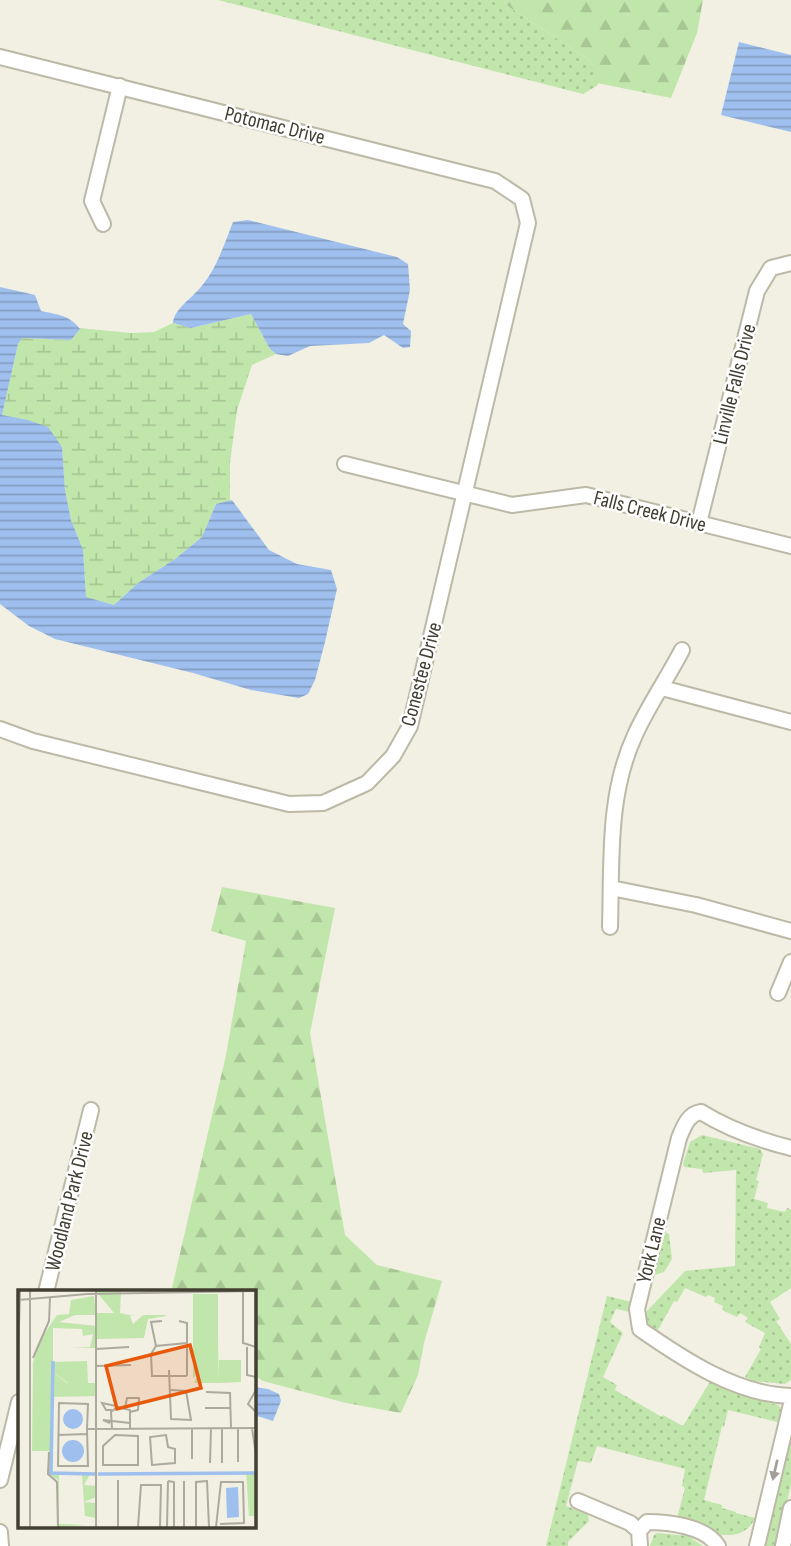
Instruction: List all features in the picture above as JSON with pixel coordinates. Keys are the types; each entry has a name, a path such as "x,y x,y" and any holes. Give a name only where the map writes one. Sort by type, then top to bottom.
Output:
{"street":[{"name":"Potomac Drive","path":"0,57 495,181 522,199 528,223"},
{"path":"103,223 93,201 120,86"},
{"name":"Conestee Drive","path":"0,729 33,741 289,803 323,803 367,783 393,756 410,726 528,223"},
{"name":"Linville Falls Drive","path":"699,523 757,290 771,268 791,263"},
{"name":"Falls Creek Drive","path":"345,464 512,505 586,495 791,546"},
{"path":"610,927 612,821 622,772 635,736 682,650"},
{"path":"662,688 791,722"},
{"path":"611,888 695,905 791,931"},
{"path":"778,993 791,962"},
{"name":"Woodland Park Drive","path":"46,1290 91,1110"},
{"name":"York Lane","path":"791,1148 752,1138 701,1112 689,1118 679,1138 637,1309 640,1329 699,1367 732,1383 779,1396 791,1396"},
{"path":"757,1546 791,1404"},
{"path":"0,1480 18,1406"},
{"path":"578,1501 630,1523 640,1539"},
{"path":"783,1546 791,1508"},
{"path":"640,1539 647,1522 658,1522 709,1535 718,1546"},
{"path":"0,1532 1,1546"}],"green space":[{"path":"218,0 503,0 509,7 591,61 598,85 583,94"},
{"path":"503,0 703,0 697,33 671,98 597,83 591,61 509,7"},
{"path":"251,314 270,349 276,354 252,365 237,410 230,463 230,501 216,504 202,537 175,559 138,583 114,605 86,598 83,551 71,520 65,490 62,447 2,415 18,344 22,338 71,340 79,328 131,333 154,332 173,323 191,328"},
{"path":"222,887 335,908 310,1033 345,1235 377,1265 442,1281 424,1343 418,1375 401,1413 346,1403 263,1381 256,1376 256,1290 171,1290 226,1055 246,941 211,931"},
{"path":"702,1135 760,1149 763,1154 754,1199 768,1203 767,1208 785,1212 787,1208 791,1209 791,1288 770,1302 780,1319 776,1321 791,1344 791,1380 785,1384 754,1381 745,1377 761,1349 759,1347 765,1333 745,1322 748,1318 740,1313 737,1317 722,1310 723,1306 714,1302 715,1298 685,1288 677,1302 674,1301 658,1330 654,1330 644,1319 645,1313 685,1271 735,1266 736,1170 703,1173 702,1169 684,1167 683,1164 690,1142"},
{"path":"663,1231 669,1234 672,1259 664,1272 655,1275 652,1271"},
{"path":"607,1296 632,1302 630,1312 616,1309 610,1322 623,1333 603,1377 617,1385 615,1390 683,1426 711,1380 736,1393 778,1405 782,1410 777,1422 728,1410 724,1427 722,1426 704,1500 755,1518 742,1532 732,1535 711,1533 677,1518 685,1488 682,1486 685,1469 597,1446 591,1463 578,1461 566,1506 588,1514 589,1521 568,1542 568,1546 546,1546"},
{"path":"791,1422 791,1485 775,1546 764,1546"},
{"path":"657,1533 688,1536 703,1546 650,1546"}],"water":[{"path":"739,42 791,55 791,132 721,115"},
{"path":"248,220 397,257 408,264 410,290 403,324 411,331 410,347 403,348 384,335 369,343 310,346 288,356 276,354 270,349 251,314 191,328 173,323 180,309 211,273 233,222"},
{"path":"0,287 35,295 41,311 67,318 80,329 71,340 22,338 18,344 2,415 48,427 62,447 65,490 71,520 83,550 86,597 114,605 138,583 175,559 202,537 216,504 232,500 269,550 297,564 331,570 337,589 315,680 308,694 299,698 251,690 55,639 29,626 0,604"},
{"path":"256,1387 279,1394 281,1401 273,1421 256,1416"}]}
